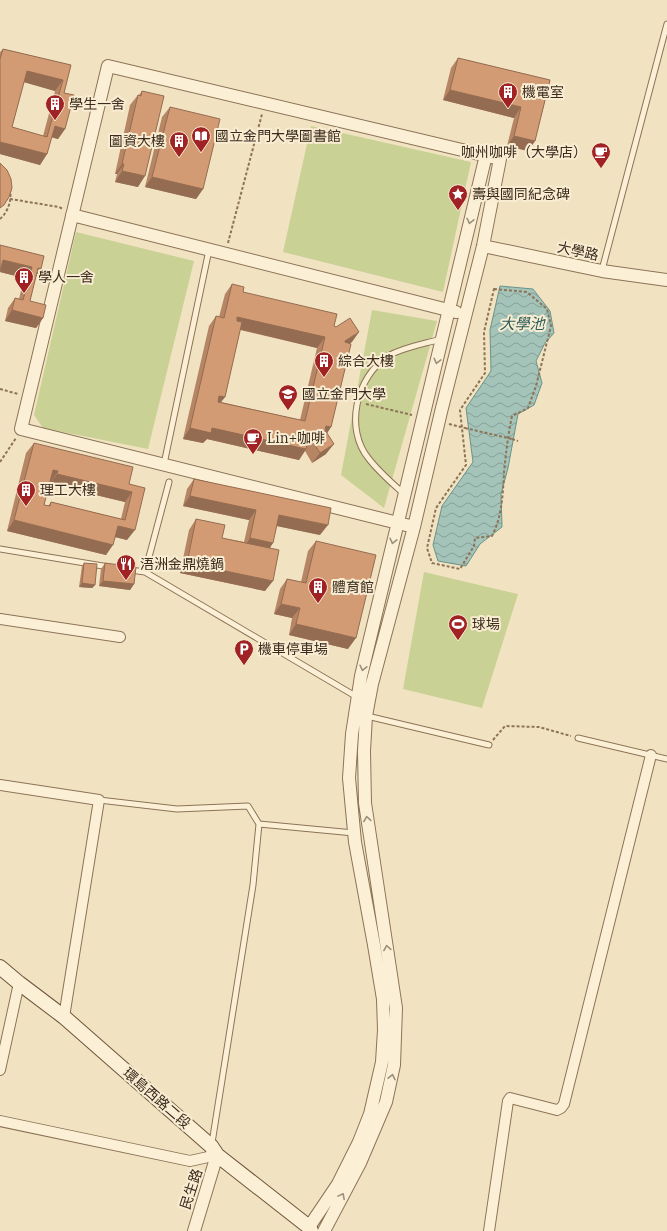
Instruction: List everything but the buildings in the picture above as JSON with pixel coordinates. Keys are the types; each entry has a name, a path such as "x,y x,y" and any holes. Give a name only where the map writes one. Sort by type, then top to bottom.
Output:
{"main road":[{"name":"環島西路二段","path":"0,967 64,1016 214,1150 310,1229"}],"street":[{"path":"324,1231 360,1163 386,1102 394,1065 396,1008 365,803 364,752 366,716 372,684 414,526 465,314 483,246 500,158 108,66 22,429 414,526"},
{"path":"310,1229 338,1184 359,1142 370,1114 382,1062 384,1030 383,999 354,833 349,778 352,734 357,697 486,155"},
{"path":"72,215 465,314"},
{"name":"大學路","path":"483,246 602,271 667,280"},
{"path":"0,619 120,637"},
{"path":"489,1231 508,1101 510,1098 557,1110 564,1104 651,755"},
{"path":"0,785 99,800 64,1016"},
{"path":"0,1070 19,983"},
{"path":"0,1121 190,1161 214,1150"},
{"name":"民生路","path":"194,1231 214,1150"}],"lane":[{"path":"602,271 667,24"},
{"path":"164,465 209,250"},
{"path":"405,494 368,458 358,438 355,417 358,395 370,373 388,356 410,347 442,339"},
{"path":"145,572 169,482"},
{"path":"0,549 115,568"},
{"path":"122,569 145,572 357,697"},
{"path":"366,716 489,745"},
{"path":"578,738 667,759"},
{"path":"99,800 177,809 248,806 259,824 253,885 214,1150"},
{"path":"259,824 354,833"}],"path":[{"path":"225,253 265,103"},
{"path":"0,218 9,207 11,195 10,184"},
{"path":"10,199 59,207 72,215"},
{"path":"494,289 527,292 547,309 551,326 536,386 528,408 512,416 508,439 502,499 496,529 492,536 475,538 474,546 460,569 432,563 427,548 436,508 466,465 461,427 460,410 485,373 484,332 494,289"},
{"path":"0,389 29,396"},
{"path":"366,404 410,415"},
{"path":"439,422 518,441"},
{"path":"0,462 22,429"},
{"path":"489,745 505,726 539,727 578,738"}],"green space":[{"path":"311,126 471,162 443,292 283,252"},
{"path":"76,232 194,261 148,449 43,428 34,415"},
{"path":"372,310 437,321 384,508 341,475"},
{"name":"球場","path":"424,572 518,594 482,708 403,689"}],"water":[{"name":"大學池","path":"500,286 533,289 550,311 554,333 545,343 536,361 542,383 534,405 518,414 508,468 501,494 502,527 480,544 466,566 438,561 433,545 442,506 473,462 466,408 491,371 490,330"}],"place":[{"name":"機電室","path":"508,109"},
{"name":"學生一舍","path":"55,121"},
{"name":"國立金門大學圖書館","path":"201,153"},
{"name":"圖資大樓","path":"179,158"},
{"name":"咖州咖啡（大學店）","path":"601,169"},
{"name":"壽與國同紀念碑","path":"458,211"},
{"name":"學人一舍","path":"24,294"},
{"name":"綜合大樓","path":"324,378"},
{"name":"國立金門大學","path":"288,411"},
{"name":"Lin+咖啡","path":"253,455"},
{"name":"理工大樓","path":"26,507"},
{"name":"浯洲金鼎燒鍋","path":"126,581"},
{"name":"體育館","path":"318,604"},
{"name":"球場","path":"458,641"},
{"name":"機車停車場","path":"244,666"}]}
